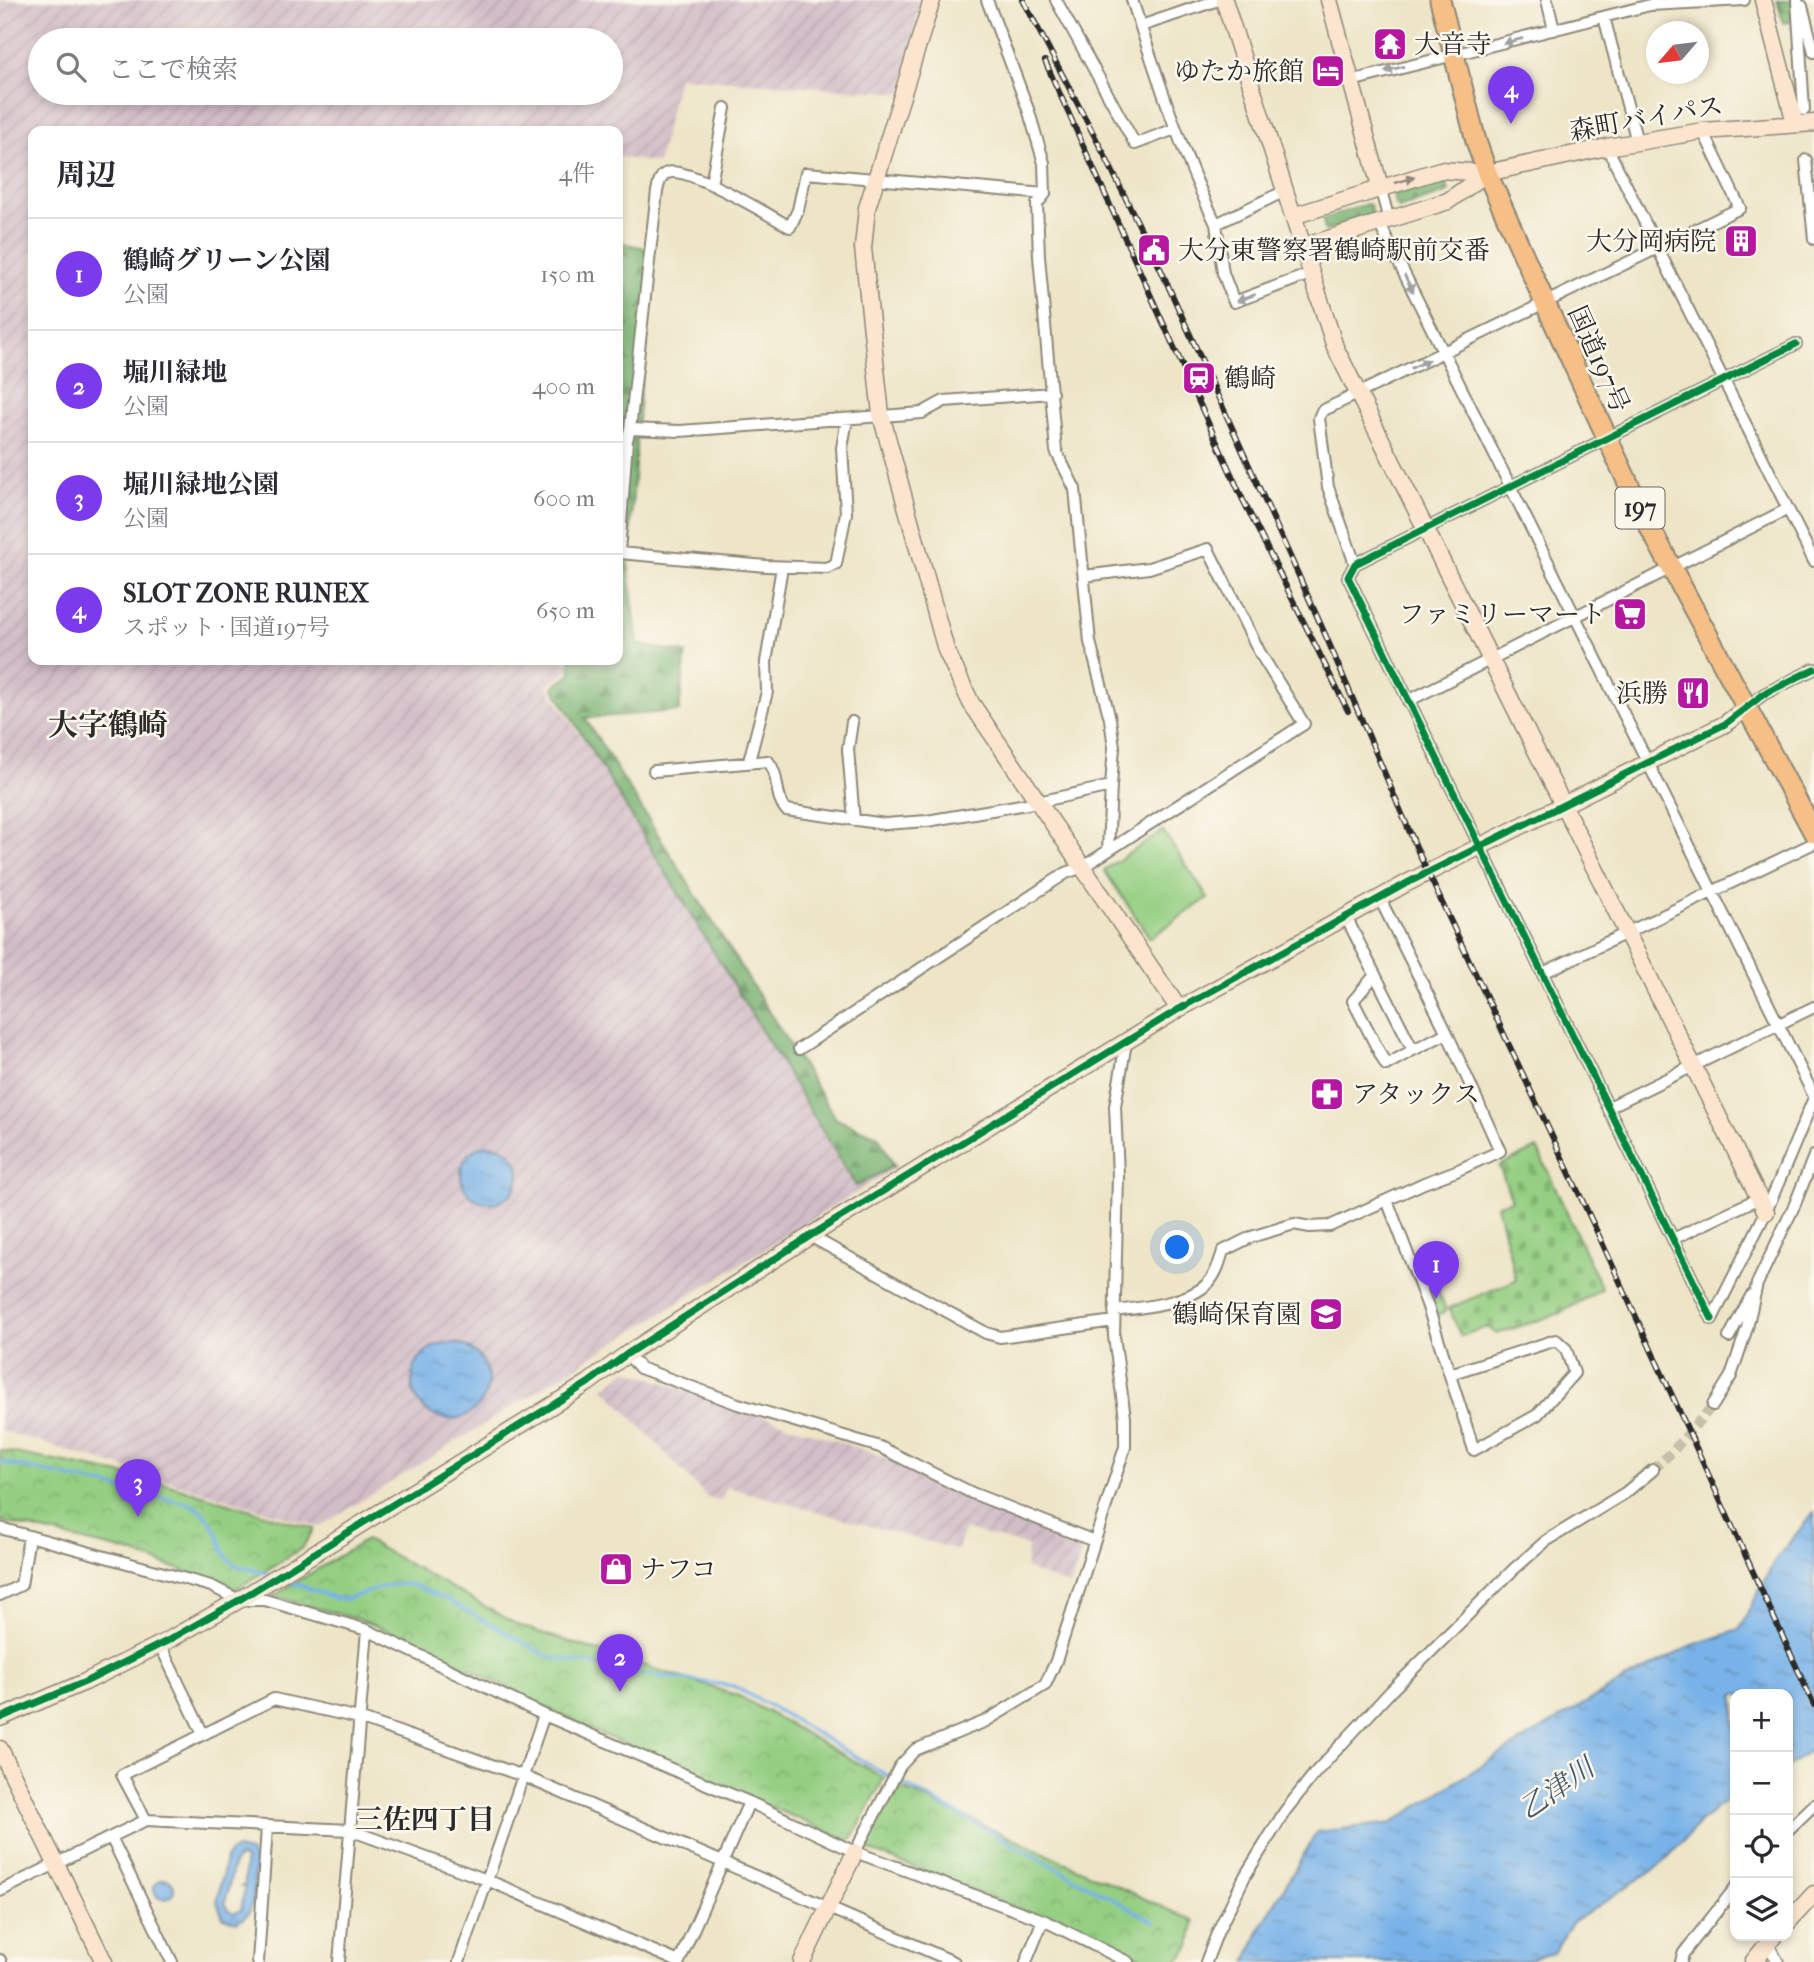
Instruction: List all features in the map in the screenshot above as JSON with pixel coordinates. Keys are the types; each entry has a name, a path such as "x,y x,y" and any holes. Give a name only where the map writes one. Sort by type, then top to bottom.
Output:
{"highway":[{"name":"国道197号","path":"1440,0 1476,141 1487,173 1545,303 1607,439 1671,568 1814,833"}],"street":[{"path":"932,0 867,208 863,248 881,415 946,650 971,703 1179,1009"},
{"path":"987,0 1029,112 1044,163 1045,194 1037,204 1039,256 1056,451 1076,489 1090,642 1114,747 1108,850"},
{"path":"1056,0 1135,144 1175,129"},
{"path":"1132,0 1194,180 1216,225 1223,274 1234,302 1310,274"},
{"path":"1141,26 1218,0"},
{"path":"1224,0 1335,347 1763,1205"},
{"path":"1329,0 1380,187 1384,221 1443,352 1510,487 1648,762 1814,1097 1712,1319 1348,577 1355,564 1426,529 1510,487 1724,381 1796,344"},
{"path":"1547,0 1554,30"},
{"path":"1351,81 1604,17 1650,2 1744,0"},
{"path":"1763,0 1806,120"},
{"path":"1798,0 1806,120"},
{"path":"1798,0 1814,52"},
{"path":"1604,17 1637,142"},
{"path":"711,184 725,108"},
{"name":"森町バイパス","path":"1487,173 1607,147 1703,131 1806,120"},
{"path":"1355,564 1328,486 1319,418 1322,411 1740,208 1703,131"},
{"path":"1607,147 1814,562"},
{"path":"1806,160 1814,239"},
{"path":"1293,216 1440,170 1487,173"},
{"path":"623,496 627,440 657,191 661,178 668,173 677,173 711,184 790,227 799,210 806,173 1045,194"},
{"path":"1303,247 1448,201 1487,173"},
{"path":"1216,225 1285,191"},
{"path":"630,429 680,431 922,413 944,401 1052,393"},
{"path":"623,553 782,567 827,568 836,564 846,513 842,448 847,419"},
{"path":"1408,701 1788,509"},
{"path":"799,1049 1066,873 1083,867 1304,724 1260,653 1208,549 1149,568 1084,576"},
{"path":"749,761 767,691 766,662 782,567"},
{"path":"0,1718 85,1682 160,1645 239,1600 588,1383 627,1354 810,1236 1179,1009 1346,918 1379,897 1725,724 1764,694 1814,669"},
{"path":"852,722 848,749 854,820"},
{"path":"654,771 768,761 774,768 780,803 786,810 886,824 927,821 1111,786"},
{"path":"1543,973 1814,843"},
{"path":"810,1236 986,1333 1000,1337 1170,1303 1209,1283 1223,1251 1251,1237 1294,1224 1310,1227 1330,1226 1500,1151 1447,1032 1379,897"},
{"path":"1346,918 1413,1050"},
{"path":"1375,975 1353,1001 1386,1065 1447,1032"},
{"path":"1608,1107 1814,1007"},
{"path":"802,1962 900,1766 915,1751 986,1721 1045,1685 1056,1661 1125,1447 1125,1418 1114,1336 1114,1316 1118,1176 1115,1106 1126,1043"},
{"path":"1729,1337 1758,1284 1814,1156"},
{"path":"1387,1200 1427,1304 1474,1450 1536,1415 1574,1373 1566,1349 1556,1340 1450,1374"},
{"path":"1673,1239 1763,1205"},
{"path":"1713,1405 1731,1376 1740,1353 1758,1284"},
{"path":"627,1354 640,1368 738,1404 880,1447 972,1493 1094,1541"},
{"path":"1206,1962 1245,1876 1285,1811 1322,1765 1391,1691 1522,1562 1546,1541 1625,1493 1653,1470"},
{"path":"0,1528 211,1587 239,1600 265,1600 367,1630 544,1715 749,1802 855,1852 1043,1920 1128,1962"},
{"path":"0,1595 21,1585 29,1537"},
{"path":"339,1962 367,1630"},
{"path":"160,1645 204,1734"},
{"path":"146,1820 122,1775 274,1699 359,1718 523,1776 954,1962"},
{"path":"459,1962 544,1715"},
{"path":"0,1749 104,1962"},
{"path":"0,1891 146,1820 350,1830 487,1880 679,1962 749,1802"},
{"path":"1793,1825 1814,1805"},
{"path":"258,1962 267,1827"},
{"path":"111,1837 172,1962"},
{"path":"1681,1962 1684,1954 1730,1894"},
{"path":"1793,1917 1814,1894"},
{"path":"1026,1962 1043,1920"},
{"path":"1753,1962 1769,1941"},
{"path":"1772,1941 1778,1962"}],"shaded area":[{"path":"0,0 921,0 903,93 678,77 658,163 623,158 623,126 28,126 28,665 568,665 568,670 547,686 836,1118 880,1136 896,1167 319,1527 0,1430"},
{"path":"627,1370 875,1454 976,1495 1083,1547 1070,1586 1025,1568 1028,1546 964,1529 958,1550 727,1487 721,1500 708,1498 604,1388"}],"green space":[{"path":"1777,0 1793,0 1791,22 1783,23"},
{"path":"1443,178 1449,190 1446,193 1399,208 1396,205 1393,195"},
{"path":"1370,205 1373,217 1325,231 1323,219"},
{"path":"623,243 650,249 628,564 638,645 686,653 679,711 585,718 836,1119 878,1136 894,1166 856,1186 553,687 571,674 570,665 623,665"},
{"path":"1163,831 1208,898 1150,938 1104,870"},
{"path":"1537,1148 1602,1289 1560,1313 1497,1334 1487,1327 1461,1336 1449,1308 1516,1280 1497,1205 1512,1200 1499,1166"},
{"path":"1439,1274 1443,1284 1437,1287 1446,1311 1437,1315 1423,1281"},
{"path":"0,1450 156,1481 314,1529 302,1548 236,1589 126,1551 0,1521"},
{"path":"366,1540 520,1626 739,1696 884,1778 852,1839 847,1840 592,1730 405,1637 360,1620 273,1596"},
{"path":"897,1786 1194,1921 1190,1946 1177,1962 1149,1960 864,1848"}],"water":[{"path":"484,1145 496,1145 511,1153 519,1168 519,1180 511,1195 496,1203 484,1203 469,1195 461,1180 461,1168 469,1153"},
{"path":"450,1343 464,1346 477,1354 485,1367 488,1381 485,1395 477,1408 464,1416 450,1419 436,1416 423,1408 415,1395 412,1381 415,1367 423,1354 436,1346"},
{"name":"乙津川","path":"1814,1512 1814,1747 1793,1763 1793,1689 1730,1689 1730,1800 1701,1821 1662,1864 1573,1922 1553,1953 1519,1962 1246,1962 1261,1927 1317,1832 1392,1823 1493,1758 1623,1681 1693,1645 1739,1630 1775,1560"},
{"path":"237,1849 250,1852 258,1870 255,1870 251,1907 244,1918 237,1922 223,1918 217,1902 226,1858 230,1852","holes":["240,1857 245,1859 245,1884 241,1887 245,1887 241,1910 234,1913 227,1909 225,1903 234,1862"]},
{"path":"164,1879 171,1882 174,1889 171,1896 164,1899 157,1896 154,1889 157,1882"}],"waterway":[{"path":"0,1462 191,1504 206,1515 217,1532 225,1555 235,1565 268,1574"},
{"path":"282,1579 335,1598 346,1599 389,1585 410,1584 446,1599 547,1656 637,1673 733,1686 885,1774 1155,1922"}],"tunnel":[{"path":"1653,1470 1713,1405"}],"railway":[{"path":"1023,0 1161,270 1325,634 1420,856 1599,1236 1814,1705"},
{"path":"1045,61 1243,500 1348,711"}],"cycle path":[{"path":"1712,1319 1348,577 1355,564 1796,344"},
{"path":"0,1718 85,1682 167,1641 239,1600 588,1383 627,1354 810,1236 1179,1009 1407,883 1725,724 1764,694 1814,669"}],"place":[{"name":"大音寺","path":"1390,44"},
{"name":"ゆたか旅館","path":"1328,71"},
{"name":"SLOT ZONE RUNEX","path":"1511,124"},
{"name":"大分岡病院","path":"1741,241"},
{"name":"大分東警察署鶴崎駅前交番","path":"1154,250"},
{"name":"鶴崎","path":"1199,378"},
{"name":"ファミリーマート","path":"1630,614"},
{"name":"浜勝","path":"1693,693"},
{"name":"アタックス","path":"1327,1094"},
{"name":"鶴崎グリーン公園","path":"1436,1299"},
{"name":"鶴崎保育園","path":"1326,1314"},
{"name":"堀川緑地公園","path":"138,1517"},
{"name":"ナフコ","path":"616,1569"},
{"name":"堀川緑地","path":"620,1692"}],"district":[{"name":"大字鶴崎","path":"108,725"},
{"name":"三佐四丁目","path":"425,1819"}]}
